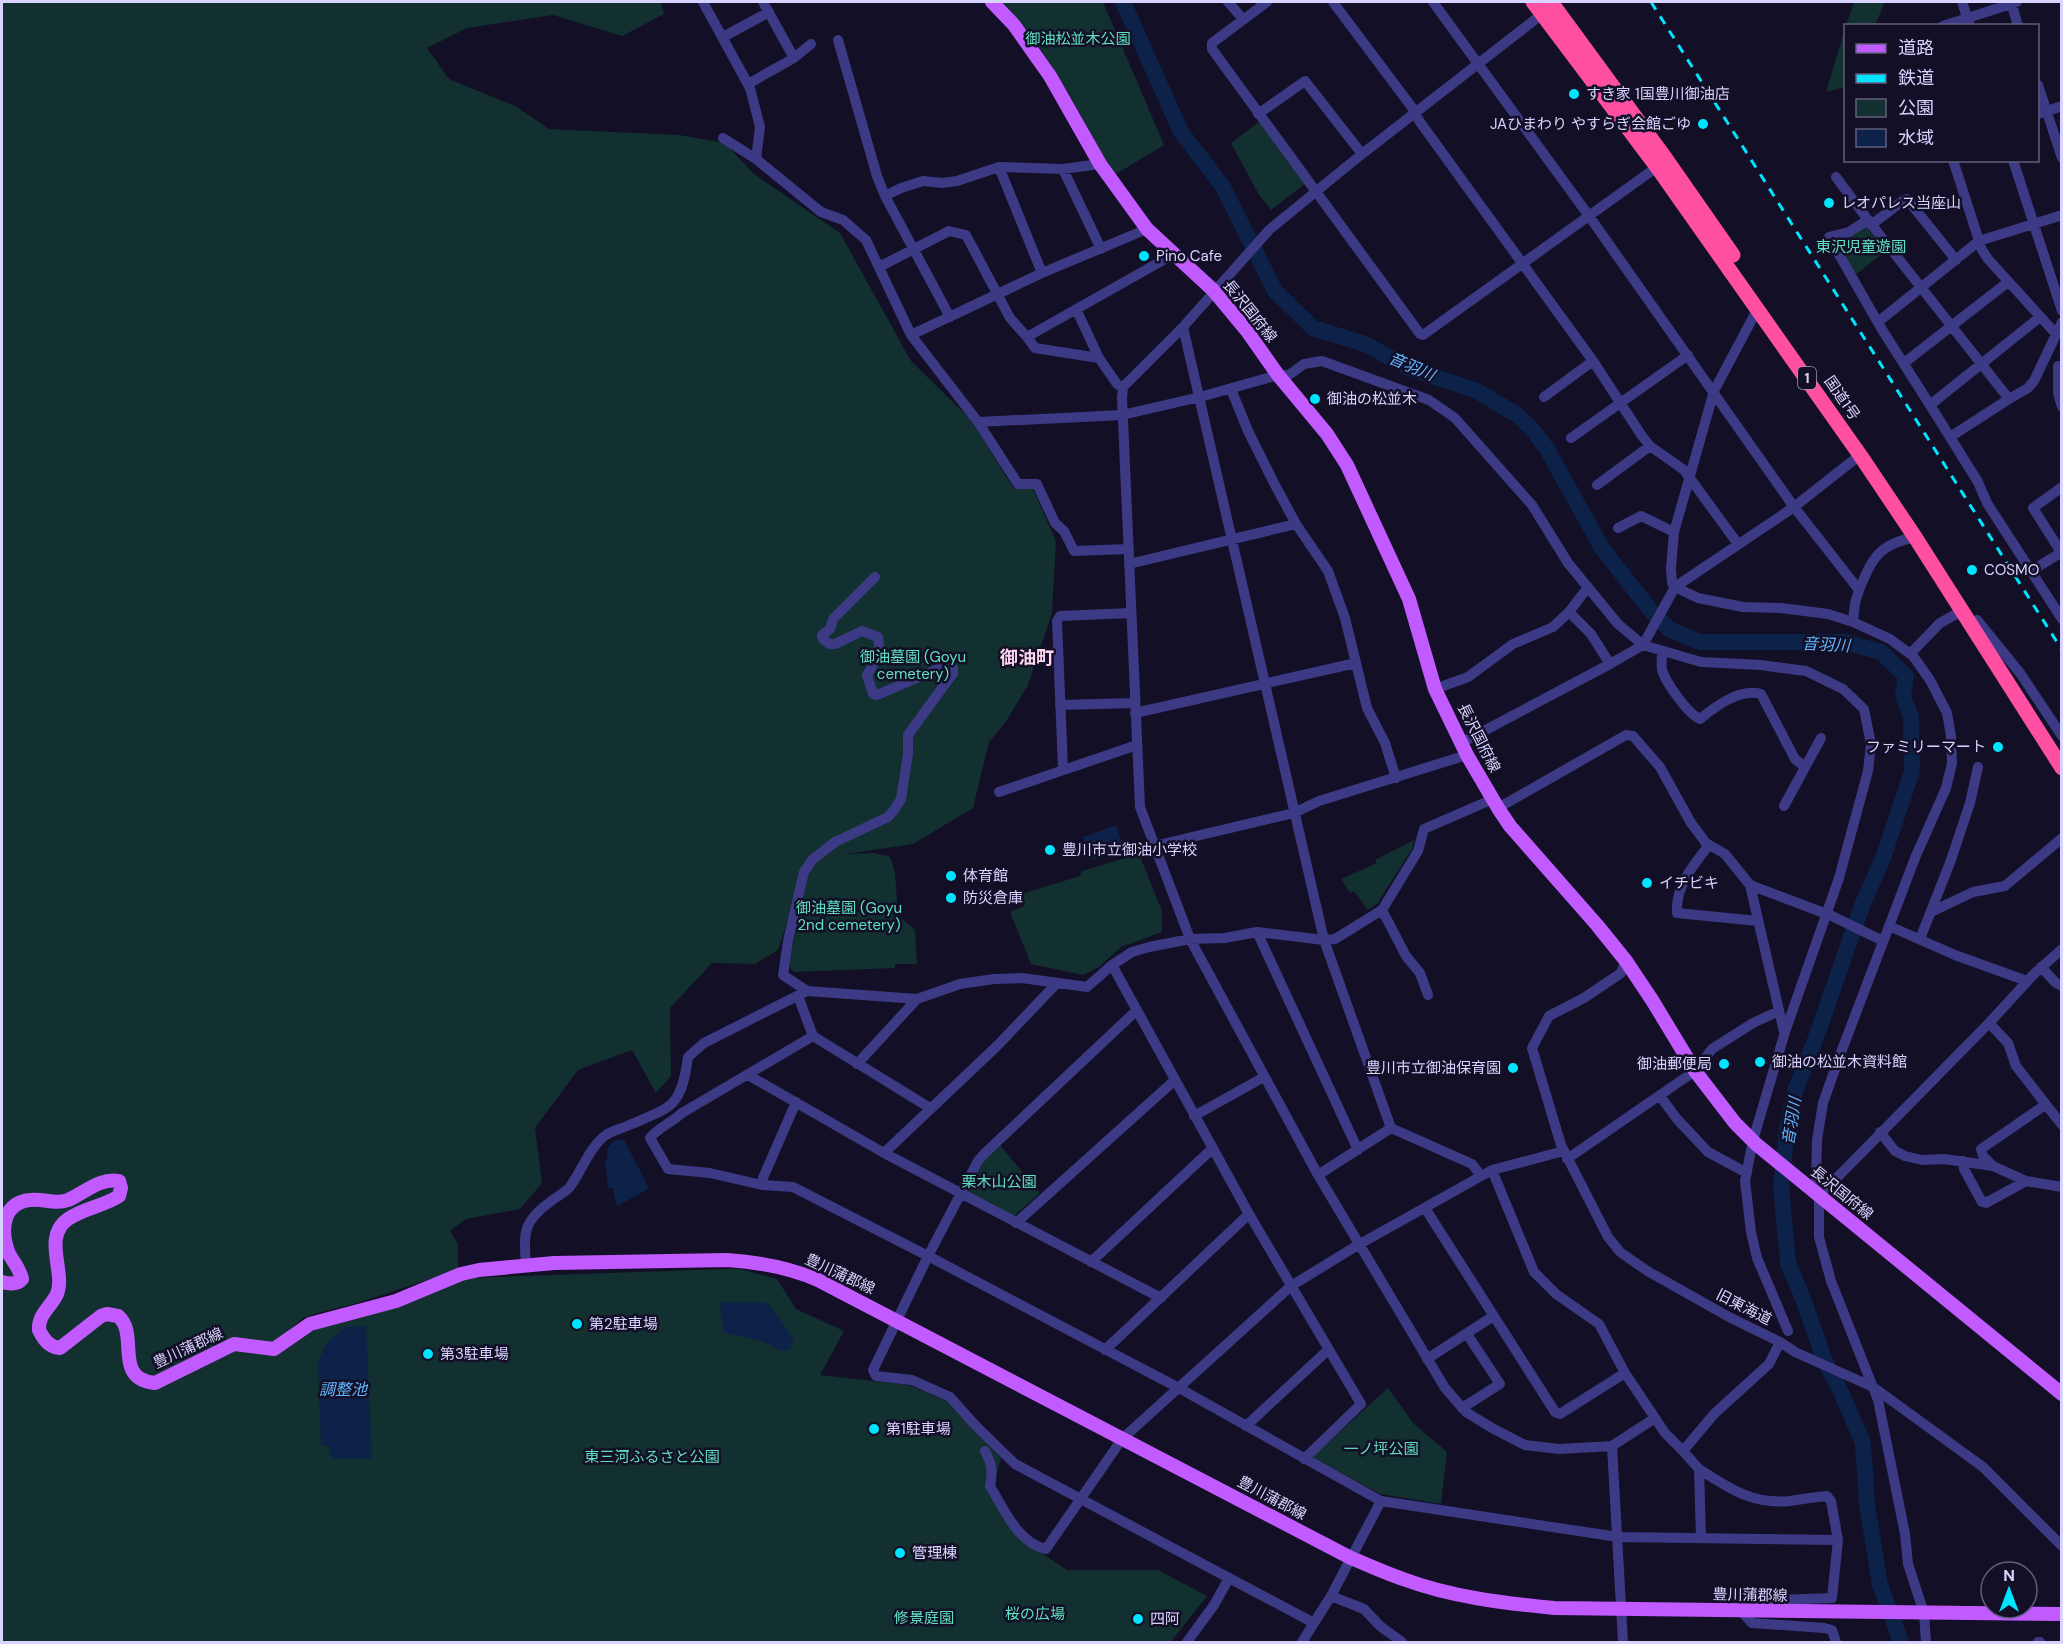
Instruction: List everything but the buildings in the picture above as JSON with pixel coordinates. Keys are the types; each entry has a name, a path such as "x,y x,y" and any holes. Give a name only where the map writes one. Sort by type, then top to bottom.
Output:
{"highway":[{"name":"国道1号","path":"1545,6 1860,455 1962,610 2061,768"},
{"name":"国道1号","path":"1545,6 1666,159 1867,449 2061,753"}],"main road":[{"name":"長沢国府線","path":"992,2 1014,25 1050,76 1100,164 1147,229 1213,290 1327,434 1347,465 1409,598 1435,688 1464,749 1495,804 1510,826 1626,961 1695,1071 1735,1123 1754,1142 2061,1394"},
{"name":"豊川蒲郡線","path":"2,1282 12,1284 22,1279 5,1241 4,1220 10,1208 30,1200 66,1200 90,1187 112,1180 119,1181 121,1188 119,1196 73,1216 59,1230 55,1246 57,1295 42,1315 39,1330 48,1343 60,1348 101,1316 107,1314 118,1316 125,1324 129,1364 135,1375 141,1380 155,1383 234,1344 274,1349 310,1324 396,1301 461,1274 492,1267 749,1261 799,1272 897,1319 1351,1558 1404,1580 1452,1593 1504,1603 1554,1608 2061,1614"}],"street":[{"path":"703,2 748,84 760,127 756,159"},
{"path":"1227,2 1243,19"},
{"path":"1267,2 1212,43 1212,49 1420,334 1423,335 1657,166"},
{"path":"1333,2 1524,263 1621,402 1642,436 1650,446 1684,470 1738,544"},
{"path":"1434,2 1714,391 1794,507 1859,590"},
{"path":"1962,2 1968,22 2013,2 2018,24"},
{"path":"1545,6 1480,65 1362,154 1269,230 1236,264 1183,327 1123,387 1122,414 1140,807 1190,939 1318,1175 1445,1388 1462,1408 1492,1428 1525,1445 1559,1449 1612,1446 1655,1418"},
{"path":"723,37 766,7 794,58"},
{"path":"838,40 877,176 885,196 950,317"},
{"path":"748,84 794,58 811,44"},
{"path":"1258,114 1305,81 1362,154"},
{"path":"2039,96 2042,113 2061,158"},
{"path":"2042,113 2061,106"},
{"path":"723,138 756,159 821,212 843,220 866,240 911,335 978,422 1018,484 1037,484 1055,523 1064,531 1074,551 1129,549"},
{"path":"1954,162 1979,241 1988,259 2056,334"},
{"path":"2014,162 2061,311"},
{"path":"885,196 923,181 942,183 957,181 999,167 1063,169 1100,164"},
{"path":"999,167 1042,273"},
{"path":"1063,169 1101,249"},
{"path":"1836,177 1869,223 2009,399"},
{"path":"1956,260 1907,200 1869,223 1829,237 1988,502 2031,571 2060,612"},
{"path":"1878,321 1979,241 2061,215"},
{"path":"911,335 1042,273 1147,229"},
{"path":"879,267 950,231 966,235 1010,318 1035,348 1099,358"},
{"path":"1027,337 1173,254"},
{"path":"1904,363 2008,282"},
{"path":"1674,589 1671,568 1674,532 1714,391 1758,308"},
{"path":"1076,309 1099,358 1117,384 1123,387"},
{"path":"1930,405 2040,317"},
{"path":"1950,437 2028,388 2034,381 2061,322"},
{"path":"1183,327 1324,940 1391,1128 1472,1164 1481,1176"},
{"path":"1571,438 1688,355"},
{"path":"978,422 1122,414 1200,397 1278,375 1289,375 1304,364 1322,361 1429,400 1455,418 1532,505 1568,563 1618,624 1644,642 1662,651 1701,662 1760,665 1806,671 1843,689 1864,709 1871,744 1868,771 1829,915 1785,1032 1747,1173 1747,1205 1757,1258 1788,1331"},
{"path":"1544,397 1593,361"},
{"path":"2058,366 2058,393 2061,406"},
{"path":"1231,389 1248,431 1296,524 1328,571 1345,618 1367,708 1385,743 1396,778"},
{"path":"1597,485 1650,446"},
{"path":"1154,846 1294,813 1319,801 1396,778 1464,749 1644,642 1674,589 1794,507 1860,455"},
{"path":"2031,571 2061,552 2033,508 2061,487"},
{"path":"1618,528 1641,516 1674,532"},
{"path":"1130,564 1296,524"},
{"path":"1853,622 1859,590 1869,565 1884,547 1915,537"},
{"path":"875,577 832,619 830,629 822,635 823,639 829,644 835,644 862,631 878,637 880,653 867,675 873,694 877,695 945,666 953,668 953,673 908,735 908,754 901,799 894,810 888,817 835,842 822,851 804,872 788,941 783,975 803,994 813,1036 930,1108"},
{"path":"1435,688 1468,677 1513,644 1553,627 1569,612 1588,587"},
{"path":"1674,589 1698,598 1743,607 1781,608 1828,614 1853,622 1890,639 1910,654 1930,680 1947,713 1952,763 1946,788 1889,926 1881,940 1823,1103 1817,1140 1815,1193 1819,1237 1831,1281 1869,1385 1878,1400 1905,1534 1908,1564 1926,1642"},
{"path":"1910,654 1940,623 1962,610"},
{"path":"1569,612 1591,634 1610,664"},
{"path":"1063,769 1057,621 1060,616 1131,613"},
{"path":"1977,620 2020,673 2061,736"},
{"path":"1662,651 1662,670 1693,716 1700,718 1721,702 1754,692 1761,694 1795,759 1805,767"},
{"path":"1060,705 1135,708 1264,684 1356,663"},
{"path":"526,1266 525,1233 530,1221 538,1210 568,1188 583,1163 605,1136 665,1111 681,1093 688,1057 704,1043 803,994 917,999 960,984 1022,978 1087,987 1112,965 1132,952 1190,939 1226,938 1257,932 1324,940 1335,939 1382,910 1418,851 1424,829 1495,804 1626,735 1633,736 1660,767 1691,822 1709,845 1725,855 1750,885 1785,1032"},
{"path":"1784,806 1821,738"},
{"path":"999,792 1137,745"},
{"path":"1920,939 1951,860 1970,803 1978,767"},
{"path":"1931,912 1973,892 2005,886 2061,838"},
{"path":"1709,845 1678,892 1677,913 1758,921"},
{"path":"1750,885 1829,915 1881,940"},
{"path":"1382,910 1406,956 1420,972 1428,995"},
{"path":"1889,926 2027,981"},
{"path":"1257,932 1358,1150"},
{"path":"1815,1193 1880,1132 2061,949"},
{"name":"旧東海道","path":"1626,961 1621,973 1584,998 1549,1016 1532,1048 1566,1155 1608,1237 1620,1252 1648,1272 1806,1357 1869,1385 1983,1467 2061,1546"},
{"path":"1112,965 1249,1214 1362,1404 1304,1458"},
{"path":"2041,967 2061,986"},
{"path":"884,1153 997,1046 1057,984"},
{"path":"856,1064 917,999"},
{"path":"1137,1010 978,1161 928,1256 873,1370 876,1376 912,1380 951,1397 976,1426 1015,1464 1314,1623"},
{"path":"984,1451 992,1464 993,1474 990,1486 1019,1533 1037,1547 1046,1549 1122,1439 1291,1286 1358,1245 1492,1170 1566,1155 1660,1096 1695,1071 1712,1048 1779,1011"},
{"path":"1989,1023 2008,1043 2016,1066 2061,1125"},
{"path":"813,1036 682,1113 668,1126 653,1134 650,1137 668,1169 710,1173 762,1185 793,1187 1177,1388 1381,1501 1618,1537 1838,1540"},
{"path":"748,1075 884,1153 1161,1298"},
{"path":"1194,1116 1264,1077"},
{"path":"1016,1223 1174,1080"},
{"path":"1660,1096 1677,1119 1708,1152 1747,1173"},
{"path":"762,1185 796,1102"},
{"path":"1993,1166 1983,1156 1982,1149 2044,1105"},
{"path":"1318,1175 1391,1128"},
{"path":"1880,1132 1895,1151 1905,1156 1922,1160 1963,1161 1993,1166 2026,1181 2061,1187"},
{"path":"1091,1262 1213,1148"},
{"path":"1963,1161 1964,1169 1982,1202 1986,1203 2026,1181"},
{"path":"1492,1170 1534,1272 1556,1294 1599,1324 1625,1373 1665,1433 1699,1469 1734,1492 1765,1501 1789,1501 1827,1496 1831,1501 1838,1540 1832,1598 1754,1601 1741,1611 1752,1623 1832,1630 1836,1642"},
{"path":"1425,1208 1555,1413 1560,1414 1625,1373"},
{"path":"1105,1350 1249,1214"},
{"path":"1427,1359 1492,1317"},
{"path":"1462,1408 1500,1384 1467,1334"},
{"path":"1683,1451 1714,1414 1768,1364 1780,1342"},
{"path":"1246,1426 1328,1350"},
{"path":"1612,1446 1623,1642"},
{"path":"1699,1469 1701,1538"},
{"path":"1302,1642 1331,1596 1381,1501"},
{"path":"1187,1642 1214,1605 1228,1578"},
{"path":"1331,1596 1364,1609 1380,1626 1402,1642"}],"green space":[{"path":"2,2 661,2 664,14 622,36 553,15 467,28 427,48 449,79 515,106 549,129 679,135 725,143 754,174 840,233 911,361 970,419 1014,489 1033,489 1056,541 1052,613 1028,685 1005,723 989,742 973,808 913,844 846,854 875,853 890,857 895,872 898,915 915,930 917,964 895,964 895,968 793,972 789,964 809,871 808,860 778,950 755,964 712,963 670,1008 671,1076 656,1093 632,1050 578,1070 535,1128 542,1183 520,1209 466,1219 450,1231 458,1244 458,1270 303,1318 289,1330 288,1347 300,1337 319,1328 468,1278 740,1269 777,1279 796,1309 844,1331 820,1375 909,1385 949,1402 1001,1458 992,1492 1019,1538 1067,1570 1158,1570 1207,1596 1172,1640 1174,1642 2,1642"},
{"name":"御油松並木公園","path":"1002,2 1103,2 1164,145 1113,176 1050,63"},
{"path":"1854,2 1885,2 1875,24 1846,24"},
{"path":"1844,32 1844,87 1826,92"},
{"path":"1260,121 1306,183 1271,210 1259,195 1231,143"},
{"name":"東沢児童遊園","path":"1865,225 1886,251 1855,275 1834,236"},
{"path":"1414,840 1412,849 1377,904 1368,910 1354,891 1350,893 1341,879 1377,863 1375,860"},
{"path":"1139,854 1162,911 1162,932 1121,947 1099,967 1083,975 1031,964 1010,912 1024,906 1022,894 1080,876 1082,871"},
{"name":"栗木山公園","path":"999,1144 1040,1193 1013,1217 967,1192 986,1156"},
{"name":"一ノ坪公園","path":"1388,1388 1414,1424 1447,1452 1441,1504 1380,1494 1312,1457"}],"water":[{"path":"1116,825 1124,848 1092,860 1083,837"},
{"path":"615,1140 624,1140 648,1189 618,1206 613,1188 609,1188 608,1185 605,1161 608,1147"},
{"path":"720,1302 763,1302 770,1305 791,1335 792,1348 781,1351 764,1342 723,1332"},
{"name":"調整池","path":"346,1326 366,1326 372,1458 334,1459 329,1454 329,1446 321,1445 318,1362 326,1344"}],"waterway":[{"name":"音羽川","path":"1123,2 1181,132 1223,187 1275,291 1313,328 1365,344 1411,369 1475,390 1516,414 1532,429 1547,449 1602,548 1651,611 1669,629 1699,642 1845,642 1881,652 1906,676 1903,696 1911,717 1912,771 1883,858 1863,903 1796,1088 1787,1129 1781,1186 1788,1263 1825,1361 1863,1443 1867,1504 1880,1585 1901,1642"}],"railway":[{"path":"1651,2 2062,650"}],"place":[{"name":"すき家 1国豊川御油店","path":"1574,94"},
{"name":"JAひまわり やすらぎ会館ごゆ","path":"1703,124"},
{"name":"レオパレス当座山","path":"1829,203"},
{"name":"Pino Cafe","path":"1144,256"},
{"name":"御油の松並木","path":"1315,399"},
{"name":"COSMO","path":"1972,570"},
{"name":"ファミリーマート","path":"1998,747"},
{"name":"豊川市立御油小学校","path":"1050,850"},
{"name":"体育館","path":"951,876"},
{"name":"イチビキ","path":"1647,883"},
{"name":"防災倉庫","path":"951,898"},
{"name":"御油の松並木資料館","path":"1760,1062"},
{"name":"御油郵便局","path":"1724,1064"},
{"name":"豊川市立御油保育園","path":"1513,1068"},
{"name":"第2駐車場","path":"577,1324"},
{"name":"第3駐車場","path":"428,1354"},
{"name":"第1駐車場","path":"874,1429"},
{"name":"管理棟","path":"900,1553"},
{"name":"四阿","path":"1138,1619"}],"district":[{"name":"御油町","path":"1027,658"}],"park label":[{"name":"御油墓園 (Goyu cemetery)","path":"913,666"},
{"name":"御油墓園 (Goyu 2nd cemetery)","path":"849,916"},
{"name":"東三河ふるさと公園","path":"652,1457"},
{"name":"桜の広場","path":"1035,1614"},
{"name":"修景庭園","path":"924,1618"}]}
